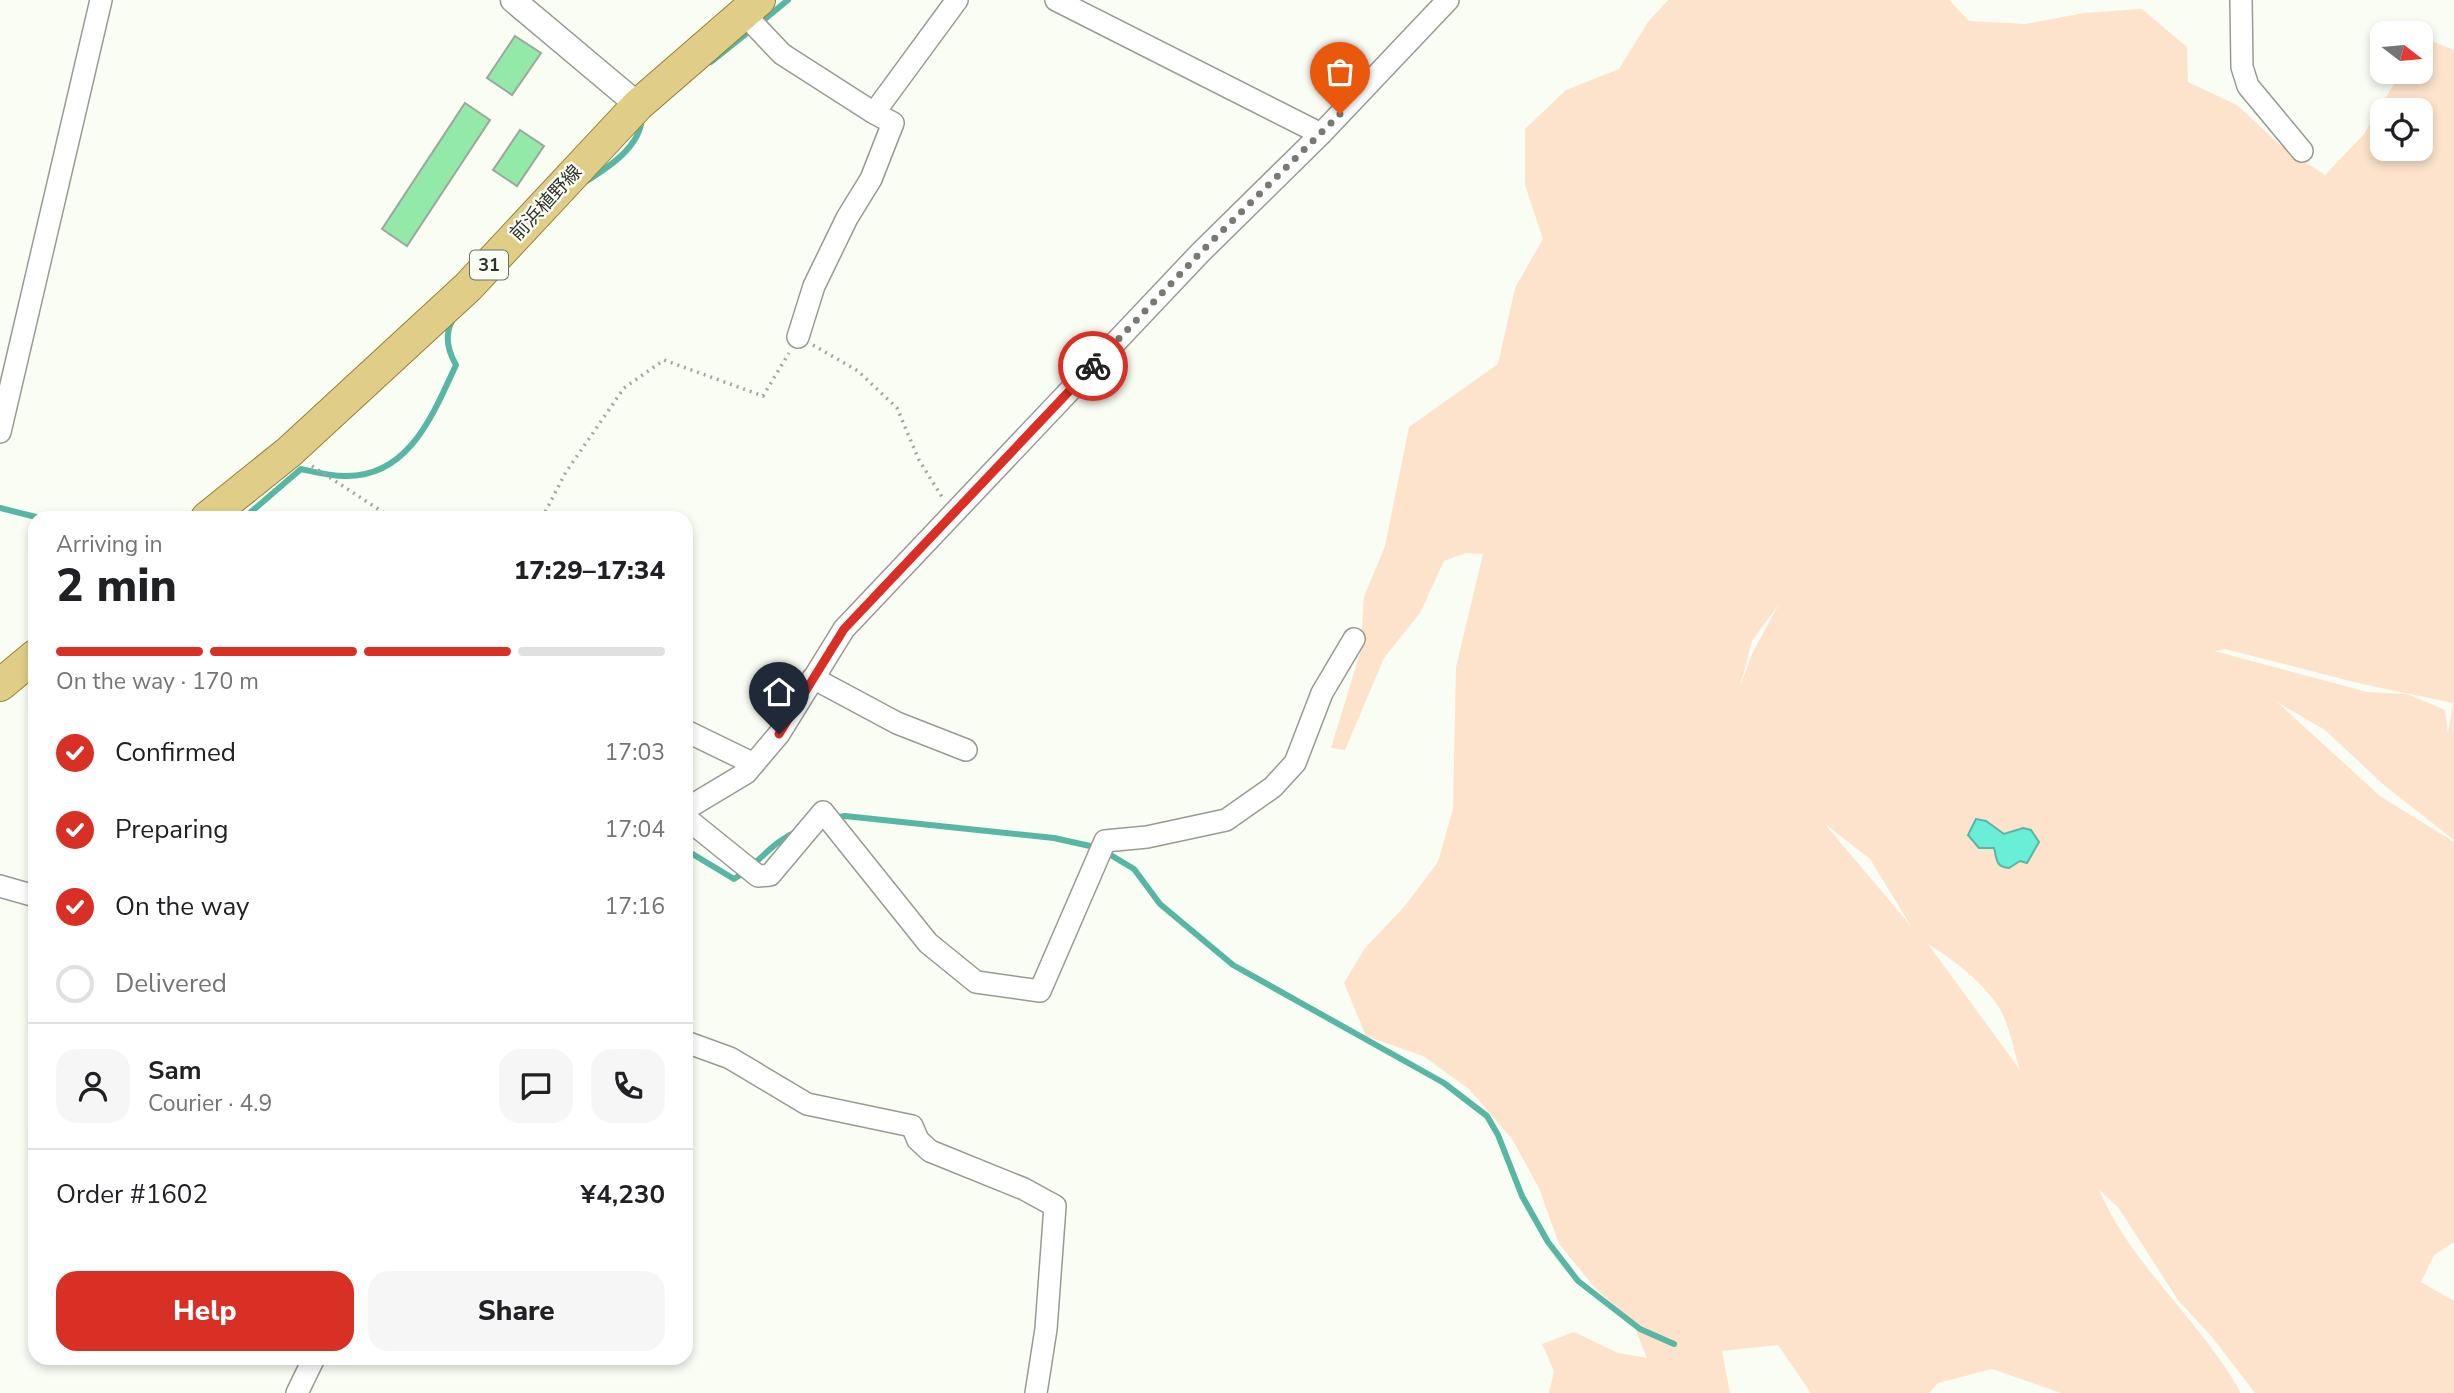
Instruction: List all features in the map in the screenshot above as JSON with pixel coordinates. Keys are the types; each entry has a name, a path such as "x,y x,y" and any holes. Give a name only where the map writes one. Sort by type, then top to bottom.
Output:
{"main road":[{"name":"前浜植野線","path":"216,511 289,452 468,287 638,105 751,7"},
{"path":"0,685 28,662"}],"street":[{"path":"0,432 101,0"},
{"path":"513,0 638,105"},
{"path":"874,113 957,0"},
{"path":"1056,0 1321,134"},
{"path":"693,805 746,773 779,734 844,629 1201,252 1321,134 1448,0"},
{"path":"2241,0 2242,67 2248,86 2302,151"},
{"path":"751,7 782,54 893,123 871,179 847,218 814,286 798,337"},
{"path":"693,824 758,876 770,875 823,812 928,943 976,982 1040,991 1105,841 1147,837 1226,820 1273,787 1295,763 1322,693 1354,639"},
{"path":"813,678 897,723 966,750"},
{"path":"693,734 754,764"},
{"path":"0,886 28,894"},
{"path":"693,1045 730,1058 807,1104 912,1126 918,1140 930,1151 1024,1189 1055,1206 1046,1329 1036,1393"},
{"path":"297,1393 311,1365"}],"path":[{"path":"546,511 566,472 624,388 664,360 764,396 798,337 858,371 897,408 919,460 952,514"},
{"path":"289,452 381,511"}],"shaded area":[{"path":"1668,0 1949,0 1969,21 2025,24 2084,13 2142,9 2187,47 2188,82 2237,105 2279,144 2325,175 2364,134 2370,124 2370,161 2433,161 2433,98 2385,98 2394,84 2433,84 2433,41 2454,50 2454,840 2385,786 2325,730 2277,702 2380,796 2454,842 2454,1242 2434,1255 2421,1282 2454,1301 2454,1393 2255,1393 2212,1337 2178,1300 2118,1207 2099,1190 2129,1243 2207,1342 2241,1393 2061,1393 1992,1369 1938,1383 1929,1393 1811,1393 1778,1345 1722,1351 1730,1393 1549,1393 1554,1371 1542,1344 1574,1332 1618,1353 1647,1358 1632,1321 1596,1289 1559,1244 1539,1188 1512,1139 1469,1089 1423,1056 1366,1036 1344,983 1365,948 1404,907 1438,862 1453,809 1456,667 1483,554 1466,553 1444,561 1420,613 1384,658 1345,750 1331,748 1360,653 1364,597 1385,546 1409,427 1498,364 1515,288 1543,239 1525,185 1525,129 1566,90 1619,69 1648,22","holes":["1779,604 1752,654 1740,687 1752,641","2225,649 2362,684 2453,703 2448,734 2445,710 2407,694 2367,692 2214,651","1824,823 1870,859 1911,926","1928,944 1969,973 1995,1001 2007,1025 2020,1070"]}],"water":[{"path":"1976,819 1986,821 2004,834 2023,828 2031,830 2039,842 2027,863 2020,861 2009,868 2004,867 1997,861 1994,848 1979,848 1968,835"}],"building":[{"path":"515,36 541,53 512,95 487,78"},
{"path":"465,103 490,120 407,246 382,229"},
{"path":"520,130 544,146 517,186 493,170"}],"waterway":[{"path":"760,23 788,0"},
{"path":"711,62 751,30"},
{"path":"585,182 622,155 636,138 642,118"},
{"path":"252,511 301,469 339,476 367,474 402,455 428,422 456,365 448,343 452,321"},
{"path":"0,508 28,515"},
{"path":"834,818 845,816 1054,838 1099,848 1134,869 1160,904 1233,965 1444,1083 1487,1116 1498,1135 1522,1196 1548,1242 1578,1281 1640,1329 1674,1344"},
{"path":"693,854 734,879 780,841 798,831"}],"way so far":[{"path":"1093,366 1201,252 1340,114"}],"route":[{"path":"779,734 844,629 1093,366"}]}
